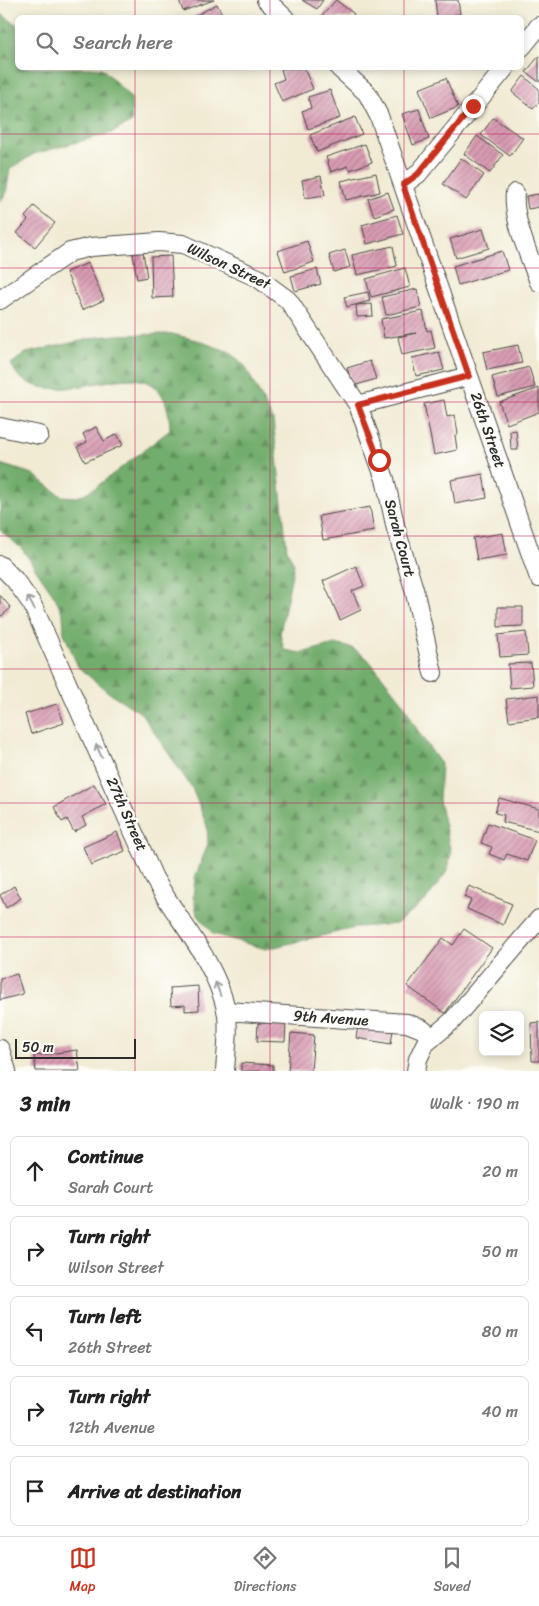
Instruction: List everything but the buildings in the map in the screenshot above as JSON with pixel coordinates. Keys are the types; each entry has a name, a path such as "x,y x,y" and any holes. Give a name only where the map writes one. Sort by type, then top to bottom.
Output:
{"street":[{"path":"266,0 282,15"},
{"path":"524,45 539,26"},
{"name":"26th Street","path":"342,70 374,104 469,376 534,547 539,578"},
{"path":"403,185 418,174 503,70"},
{"path":"515,192 514,202 518,219 539,282"},
{"name":"Wilson Street","path":"0,300 70,252 91,247 159,242 182,244 258,278 288,300 358,405"},
{"path":"358,405 469,376"},
{"name":"Sarah Court","path":"358,405 385,479 396,529 414,589 433,673"},
{"path":"0,427 39,435"},
{"name":"27th Street","path":"0,565 32,604 154,878 208,963 226,1011 225,1071"},
{"path":"416,1071 421,1050 431,1037 452,1021 539,919"},
{"name":"9th Avenue","path":"226,1011 407,1024 422,1029 431,1037"},
{"path":"0,1049 7,1071"}],"green space":[{"path":"0,13 15,24 15,70 104,70 131,98 132,122 111,133 34,154 10,169 6,194 0,201"},
{"path":"172,334 230,352 245,366 273,420 287,549 294,564 280,633 284,650 301,653 335,644 352,648 367,658 402,701 419,733 441,764 439,800 451,853 448,870 426,900 396,924 359,927 266,949 213,934 197,914 193,896 195,878 208,844 207,826 192,788 141,713 108,692 78,667 64,633 63,614 55,597 22,549 0,530 0,464 33,474 61,496 78,497 95,488 170,430 165,401 153,385 135,379 114,380 66,388 43,387 20,378 11,364 26,353 98,337"}],"route":[{"path":"379,460 358,405 469,376 403,185 418,174 473,106"}]}
